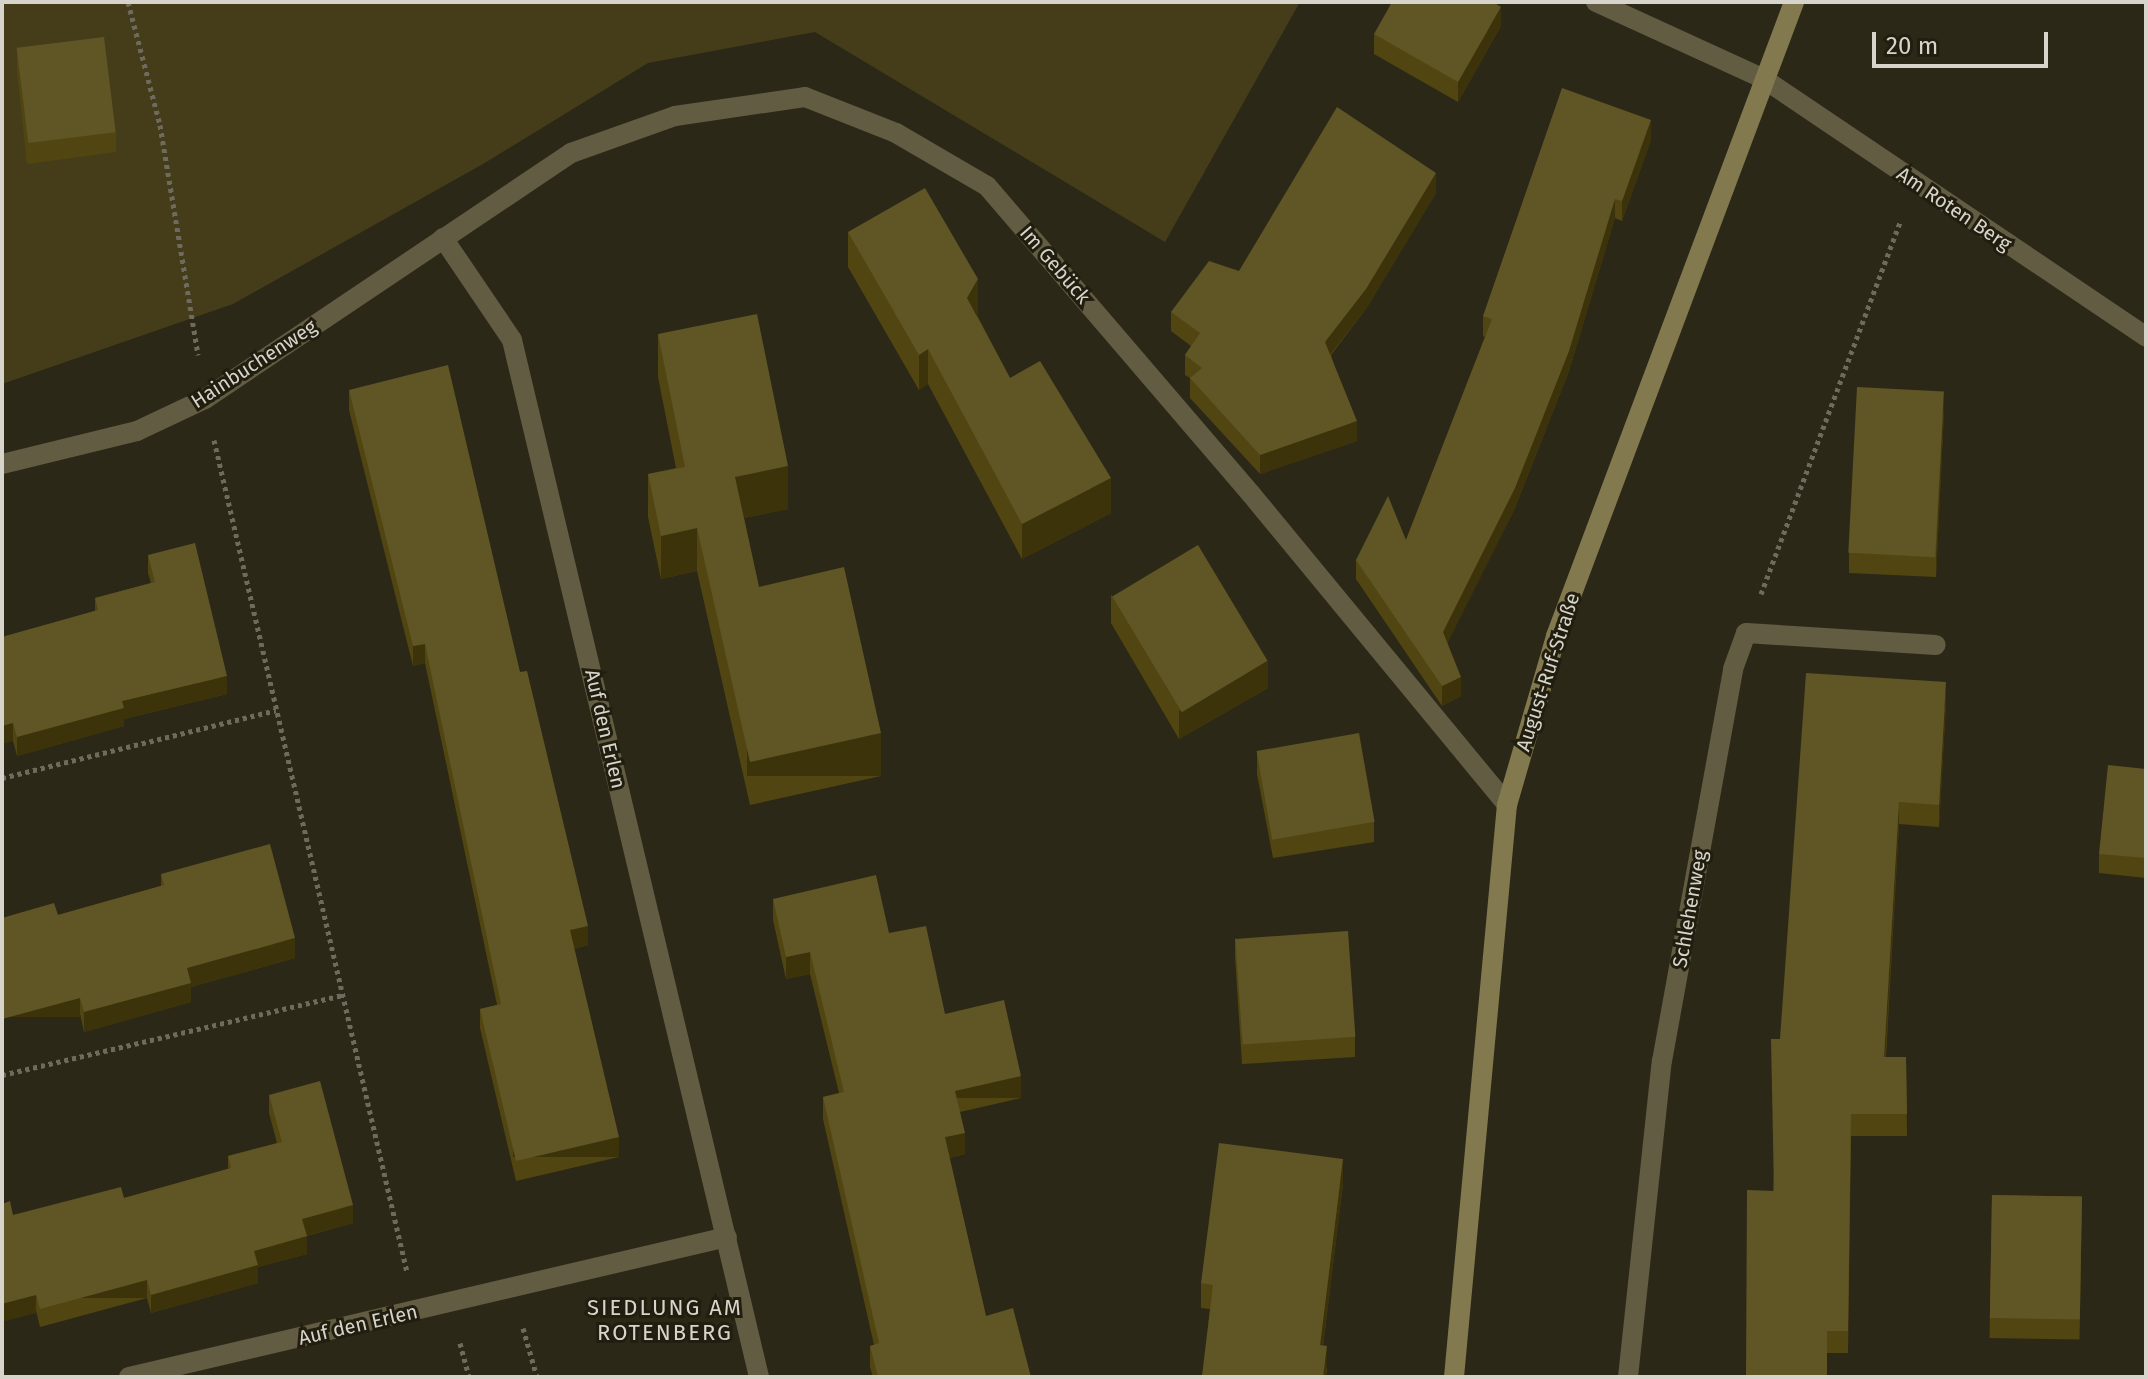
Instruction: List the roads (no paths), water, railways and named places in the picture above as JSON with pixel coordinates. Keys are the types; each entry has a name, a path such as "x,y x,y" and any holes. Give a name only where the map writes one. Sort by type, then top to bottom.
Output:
{"street":[{"name":"Am Roten Berg","path":"1596,2 1764,79 2146,337"},
{"name":"August-Ruf-Straße","path":"1454,1377 1507,805 1556,636 1794,2"},
{"name":"Im Gebück","path":"443,238 571,153 675,116 805,97 896,133 987,186 1251,494 1507,805"},
{"name":"Hainbuchenweg","path":"2,464 137,431 205,399 443,238"},
{"name":"Auf den Erlen","path":"443,238 512,340 759,1377"},
{"name":"Schlehenweg","path":"1628,1377 1662,1061 1733,669 1746,633 1936,645"},
{"name":"Auf den Erlen","path":"129,1377 727,1237"}],"district":[{"name":"SIEDLUNG AM ROTENBERG","path":"665,1320"}]}
